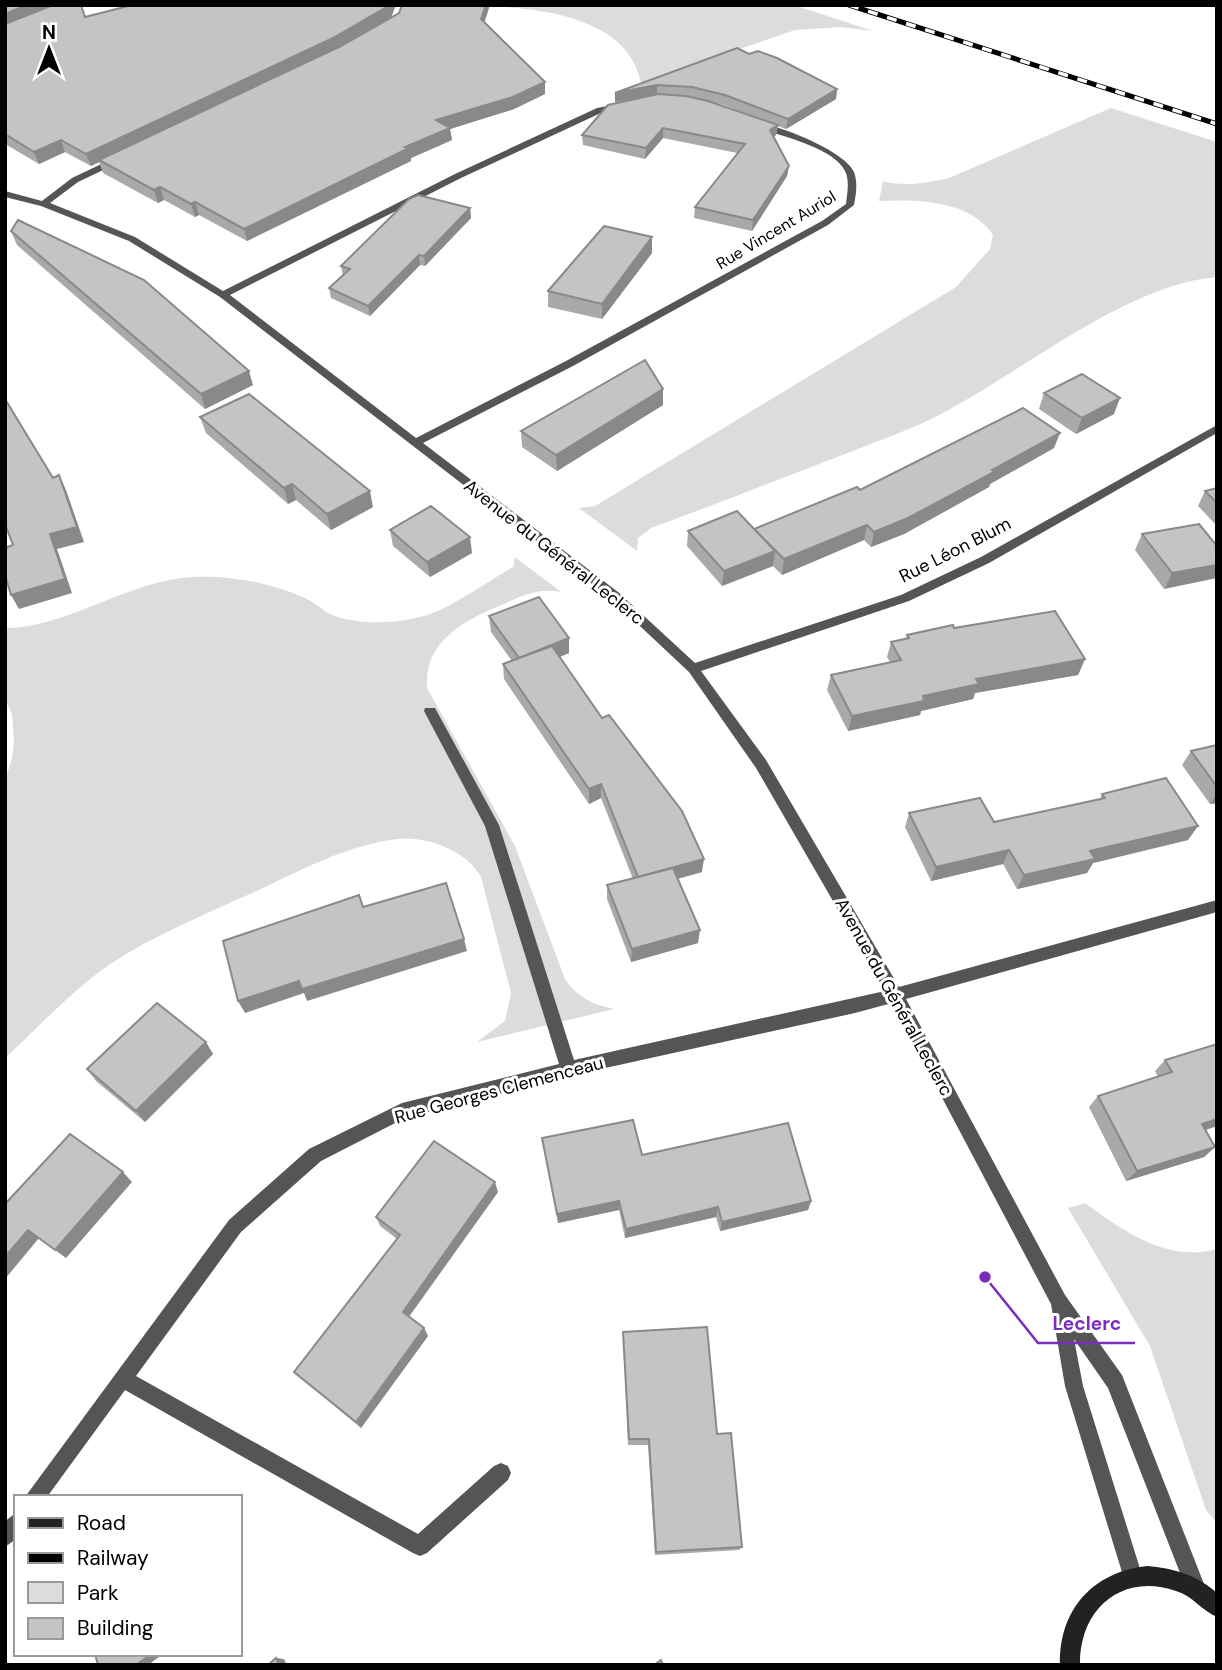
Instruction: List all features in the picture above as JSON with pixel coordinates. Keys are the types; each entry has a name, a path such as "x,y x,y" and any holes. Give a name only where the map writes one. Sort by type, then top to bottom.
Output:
{"street":[{"path":"223,295 458,176 600,110 629,104"},
{"name":"Rue Vincent Auriol","path":"414,443 501,401 627,333 825,223 850,205 853,187 848,168 828,152 757,124"},
{"path":"44,204 75,180 125,156"},
{"name":"Avenue du Général Leclerc","path":"5,194 44,204 132,239 223,295 614,595 693,668 761,764 895,994 1059,1301 1115,1382 1196,1589"},
{"name":"Rue Léon Blum","path":"693,668 905,598 985,560 1217,428"},
{"path":"430,711 492,825 569,1069"},
{"path":"895,994 1217,906"},
{"name":"Rue Georges Clemenceau","path":"37,1495 235,1226 315,1155 402,1111 569,1069 832,1012 895,994"},
{"name":"Avenue du Général Leclerc","path":"1059,1301 1074,1386 1132,1576"},
{"path":"124,1379 420,1546 501,1473"},
{"path":"1067,1663 1074,1629 1087,1603 1107,1585 1132,1576 1163,1577 1196,1589 1217,1607"}],"green space":[{"path":"426,5 794,5 873,31 840,27 795,30 641,83 630,56 610,36 583,22 552,13 518,8"},
{"path":"1111,108 1217,142 1217,277 1181,284 1144,297 1106,315 919,425 651,528 638,538 637,551 579,508 595,506 956,287 990,249 993,235 983,223 957,208 926,202 879,201 883,181 916,184 949,178"},
{"path":"515,557 561,592 546,591 525,595 462,625 450,634 432,657 427,688 515,846 565,979 586,999 614,1009 477,1042 505,1021 511,993 481,877 466,860 445,847 421,840 398,839 359,847 322,860 145,943 84,984 5,1058 5,780 12,759 14,740 12,715 5,698 5,628 52,620 145,586 194,577 236,579 277,588 307,599 330,614 355,621 400,621 428,615 459,600 513,567"},
{"path":"1085,1203 1131,1234 1164,1248 1181,1252 1217,1249 1217,1523 1206,1510 1150,1346 1068,1208"}],"building":[{"path":"5,5 27,5 5,14"},
{"path":"53,5 81,5 85,17 132,5 390,5 333,38 86,154 61,140 34,152 5,134 5,24"},
{"path":"402,5 486,5 481,19 545,82 513,97 436,120 450,128 405,147 409,148 244,229 195,202 191,204 160,187 154,190 99,160 341,46 399,13"},
{"path":"737,48 749,54 758,51 777,58 837,89 788,119 725,95 692,87 657,85 615,93"},
{"path":"658,94 708,101 778,125 770,130 789,166 753,220 695,207 745,144 663,128 646,148 582,135 608,105"},
{"path":"418,195 470,208 424,256 419,255 368,306 329,288 350,269 341,266 409,199"},
{"path":"18,220 144,280 249,371 201,394 11,231"},
{"path":"604,226 652,237 602,304 548,291"},
{"path":"645,360 663,389 556,455 521,431"},
{"path":"1082,374 1120,398 1082,418 1044,393"},
{"path":"249,394 370,491 327,514 292,484 284,488 200,417"},
{"path":"5,399 53,478 59,475 77,527 50,534 65,579 11,595 5,575 5,548 13,545 5,524"},
{"path":"1023,408 1060,433 908,518 874,532 867,525 784,559 754,529 857,487 860,490"},
{"path":"1217,488 1217,503 1205,491"},
{"path":"431,506 470,537 427,562 390,530"},
{"path":"737,511 775,551 724,571 688,531"},
{"path":"1199,524 1217,546 1217,565 1172,573 1142,534"},
{"path":"539,597 569,638 519,658 489,616"},
{"path":"1055,611 1085,659 976,679 979,684 923,696 924,701 852,716 831,675 901,660 891,642 909,638 907,635 953,625 954,628"},
{"path":"552,646 602,718 609,715 682,811 704,859 638,877 601,784 589,789 503,664"},
{"path":"1217,745 1217,787 1191,751"},
{"path":"1166,778 1198,826 1090,851 1095,859 1024,875 1009,850 936,867 909,813 980,798 994,822 1105,798 1102,794"},
{"path":"673,868 700,930 632,949 607,885"},
{"path":"446,883 464,939 302,989 299,981 238,1001 223,941 359,895 363,907"},
{"path":"157,1003 206,1042 136,1111 87,1069"},
{"path":"1217,1044 1217,1119 1202,1124 1215,1147 1137,1171 1098,1096 1172,1072 1165,1060"},
{"path":"633,1120 642,1155 788,1123 811,1201 722,1222 718,1207 626,1229 619,1201 557,1214 542,1138"},
{"path":"70,1134 123,1172 55,1250 28,1230 5,1257 5,1204"},
{"path":"434,1141 495,1182 403,1312 424,1328 356,1422 294,1372 400,1235 376,1217"},
{"path":"707,1327 717,1434 731,1433 742,1547 656,1552 649,1439 629,1439 623,1332"},
{"path":"96,1656 148,1656 136,1665 98,1665"},
{"path":"276,1658 279,1665 268,1665"}],"railway":[{"path":"849,5 1217,124"}],"place":[{"name":"Leclerc","path":"985,1277"}]}
